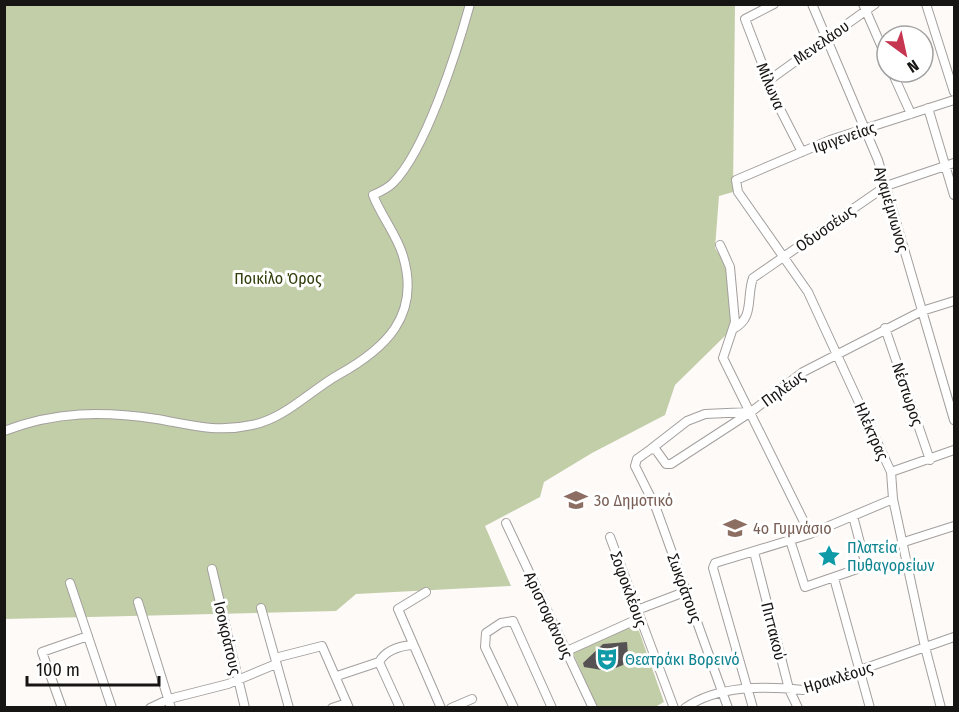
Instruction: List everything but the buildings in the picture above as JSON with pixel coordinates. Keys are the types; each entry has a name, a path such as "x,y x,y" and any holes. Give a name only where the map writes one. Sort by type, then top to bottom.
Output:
{"street":[{"path":"4,431 35,419 92,413 157,419 204,429 253,425 293,407 330,380 365,360 389,340 404,311 409,282 403,254 381,217 373,195 392,185 407,165 425,132 470,4"},
{"name":"Μίλωνα","path":"774,4 745,19 768,81 802,152"},
{"name":"Αγαμέμνωνος","path":"812,4 865,128 886,186 954,420"},
{"name":"Μενελάου","path":"768,81 865,8 875,4"},
{"path":"926,4 954,92"},
{"path":"865,8 875,31"},
{"path":"897,84 911,114"},
{"name":"Ιφιγενείας","path":"736,180 865,128 954,100"},
{"path":"928,108 950,164 954,195"},
{"name":"Οδυσσέως","path":"733,329 744,321 749,311 753,278 886,186 950,164"},
{"name":"Ηλέκτρας","path":"736,180 738,192 785,257 819,313 891,472 893,500 904,542 925,647 941,708"},
{"path":"720,245 730,267 735,321 723,358 810,534"},
{"name":"Πηλέως","path":"651,449 656,450 666,464 671,465 751,412 803,372 885,328 922,311 954,301"},
{"name":"Νέστωρος","path":"885,328 930,459"},
{"path":"651,449 687,421 705,414 751,412"},
{"name":"Σωκράτους","path":"651,449 636,459 638,471 656,508 728,708"},
{"path":"891,472 954,450"},
{"path":"753,708 713,568 715,563 744,552 754,552 810,534 893,500"},
{"path":"790,540 805,587 866,567 853,516"},
{"name":"Αριστοφάνους","path":"506,523 593,708"},
{"path":"904,542 954,526"},
{"name":"Σοφοκλέους","path":"610,537 674,708"},
{"name":"Πιττακού","path":"754,552 789,688 798,708"},
{"name":"Ισοκράτους","path":"212,569 245,708"},
{"path":"834,578 870,708"},
{"path":"70,583 112,708"},
{"path":"567,651 687,591"},
{"path":"426,592 398,609 441,708"},
{"path":"138,602 170,703"},
{"path":"261,608 289,708"},
{"path":"514,708 485,647 486,633 508,621 513,621 552,708"},
{"path":"62,708 42,651 88,636"},
{"name":"Ηρακλέους","path":"685,708 709,694 789,688 803,690 860,672 954,637"},
{"path":"337,676 379,662 388,652 412,645"},
{"path":"150,708 238,680 276,661 322,646 348,705 332,708"},
{"path":"379,662 400,708"},
{"path":"451,708 472,699"}],"green space":[{"name":"Ποικίλο Όρος","path":"4,5 735,5 733,192 719,196 715,248 726,265 733,321 729,332 675,385 665,415 592,453 544,482 540,497 485,526 511,586 356,594 336,611 5,619"},
{"path":"632,626 639,631 664,702 655,707 597,707 573,653"}],"place":[{"name":"3ο Δημοτικό","path":"576,500"},
{"name":"4ο Γυμνάσιο","path":"735,528"},
{"name":"Πλατεία Πυθαγορείων","path":"829,556"},
{"name":"Θεατράκι Βορεινό","path":"607,659"}]}
